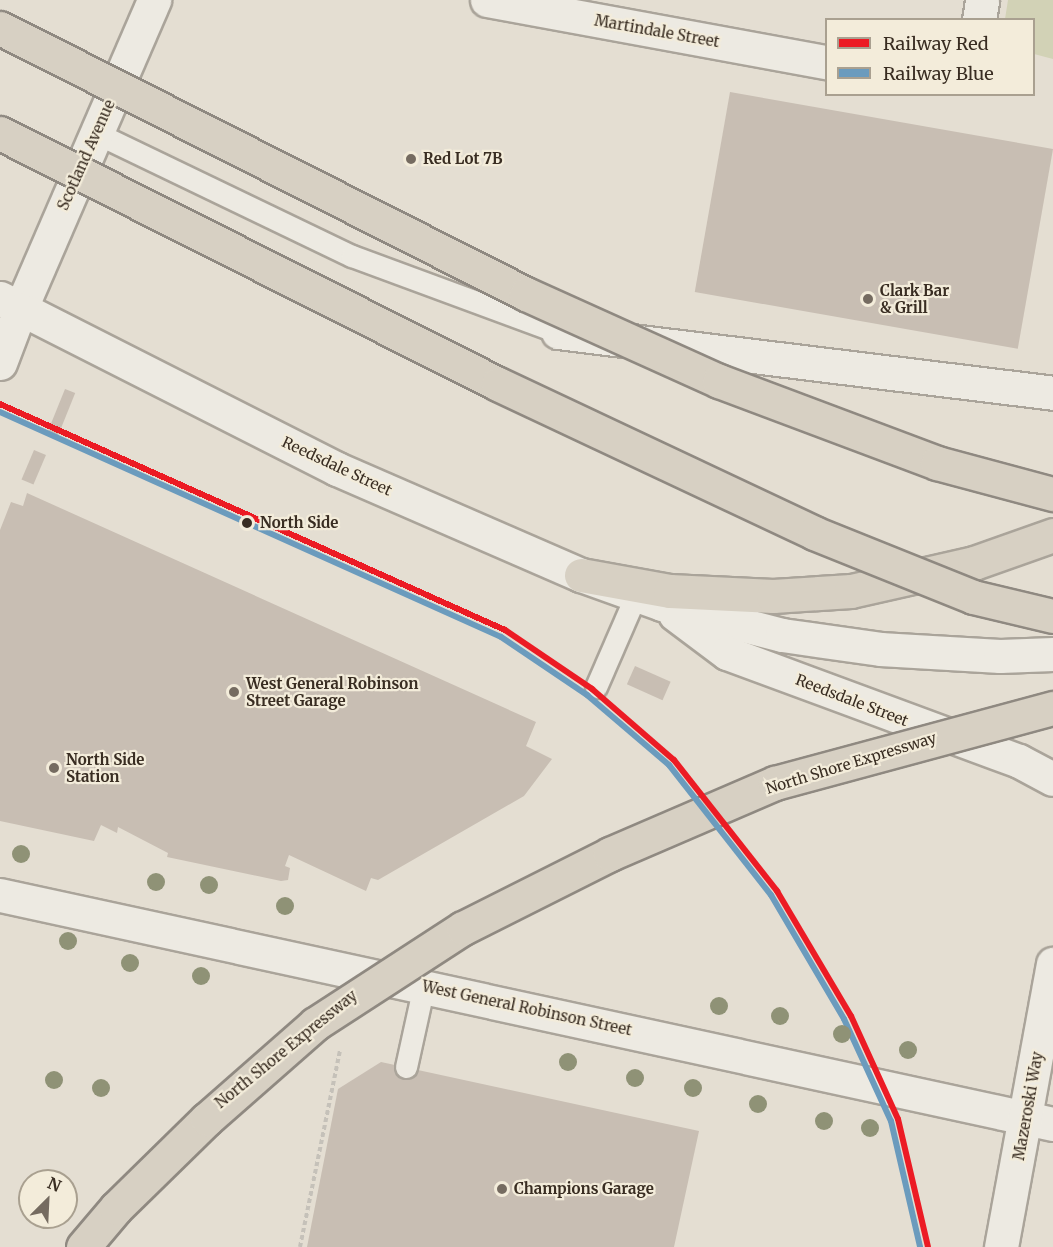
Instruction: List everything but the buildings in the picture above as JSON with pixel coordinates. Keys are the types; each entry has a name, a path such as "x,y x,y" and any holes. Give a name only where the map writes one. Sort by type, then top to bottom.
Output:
{"highway":[{"path":"0,28 526,294 719,381 937,463 1053,494"},
{"path":"0,133 498,384 814,533 973,597 1053,616"},
{"path":"581,575 670,591 773,596 851,591 974,563 1053,535"},
{"name":"North Shore Expressway","path":"81,1247 116,1208 207,1119 315,1024 463,928 610,854 775,783 1053,708"},
{"name":"North Shore Expressway","path":"81,1247 150,1169 235,1087 344,998 459,926 605,855 753,796 920,752 1053,732"}],"street":[{"name":"Scotland Avenue","path":"0,363 7,304 96,133 153,0"},
{"name":"Martindale Street","path":"487,0 825,62"},
{"path":"979,18 982,0"},
{"name":"Reedsdale Street","path":"7,304 337,469 581,575 649,599 782,635 880,649 1000,657 1053,654"},
{"path":"558,332 1053,393"},
{"name":"Reedsdale Street","path":"649,599 727,653 1019,761 1053,779"},
{"name":"West General Robinson Street","path":"0,895 424,985 1039,1121"},
{"name":"Mazeroski Way","path":"1001,1247 1039,1121 1053,964"}],"lane":[{"path":"96,133 352,256 558,332"},
{"path":"596,687 649,599"},
{"path":"406,1067 424,985"}],"path":[{"path":"300,1247 341,1042"}],"green space":[{"path":"1008,0 1053,0 1053,59 1035,54 1035,18 1005,18"}],"rail line":[{"name":"Red","path":"0,404 505,630 592,689 674,760 777,891 851,1016 898,1119 928,1247"},
{"name":"Blue","path":"0,412 501,637 587,695 669,765 771,895 844,1019 891,1121 920,1247"}],"place":[{"name":"Red Lot 7B","path":"411,159"},
{"name":"Clark Bar & Grill","path":"868,299"},
{"name":"North Side","path":"247,523"},
{"name":"West General Robinson Street Garage","path":"234,692"},
{"name":"North Side Station","path":"54,768"},
{"name":"Champions Garage","path":"502,1189"}]}
